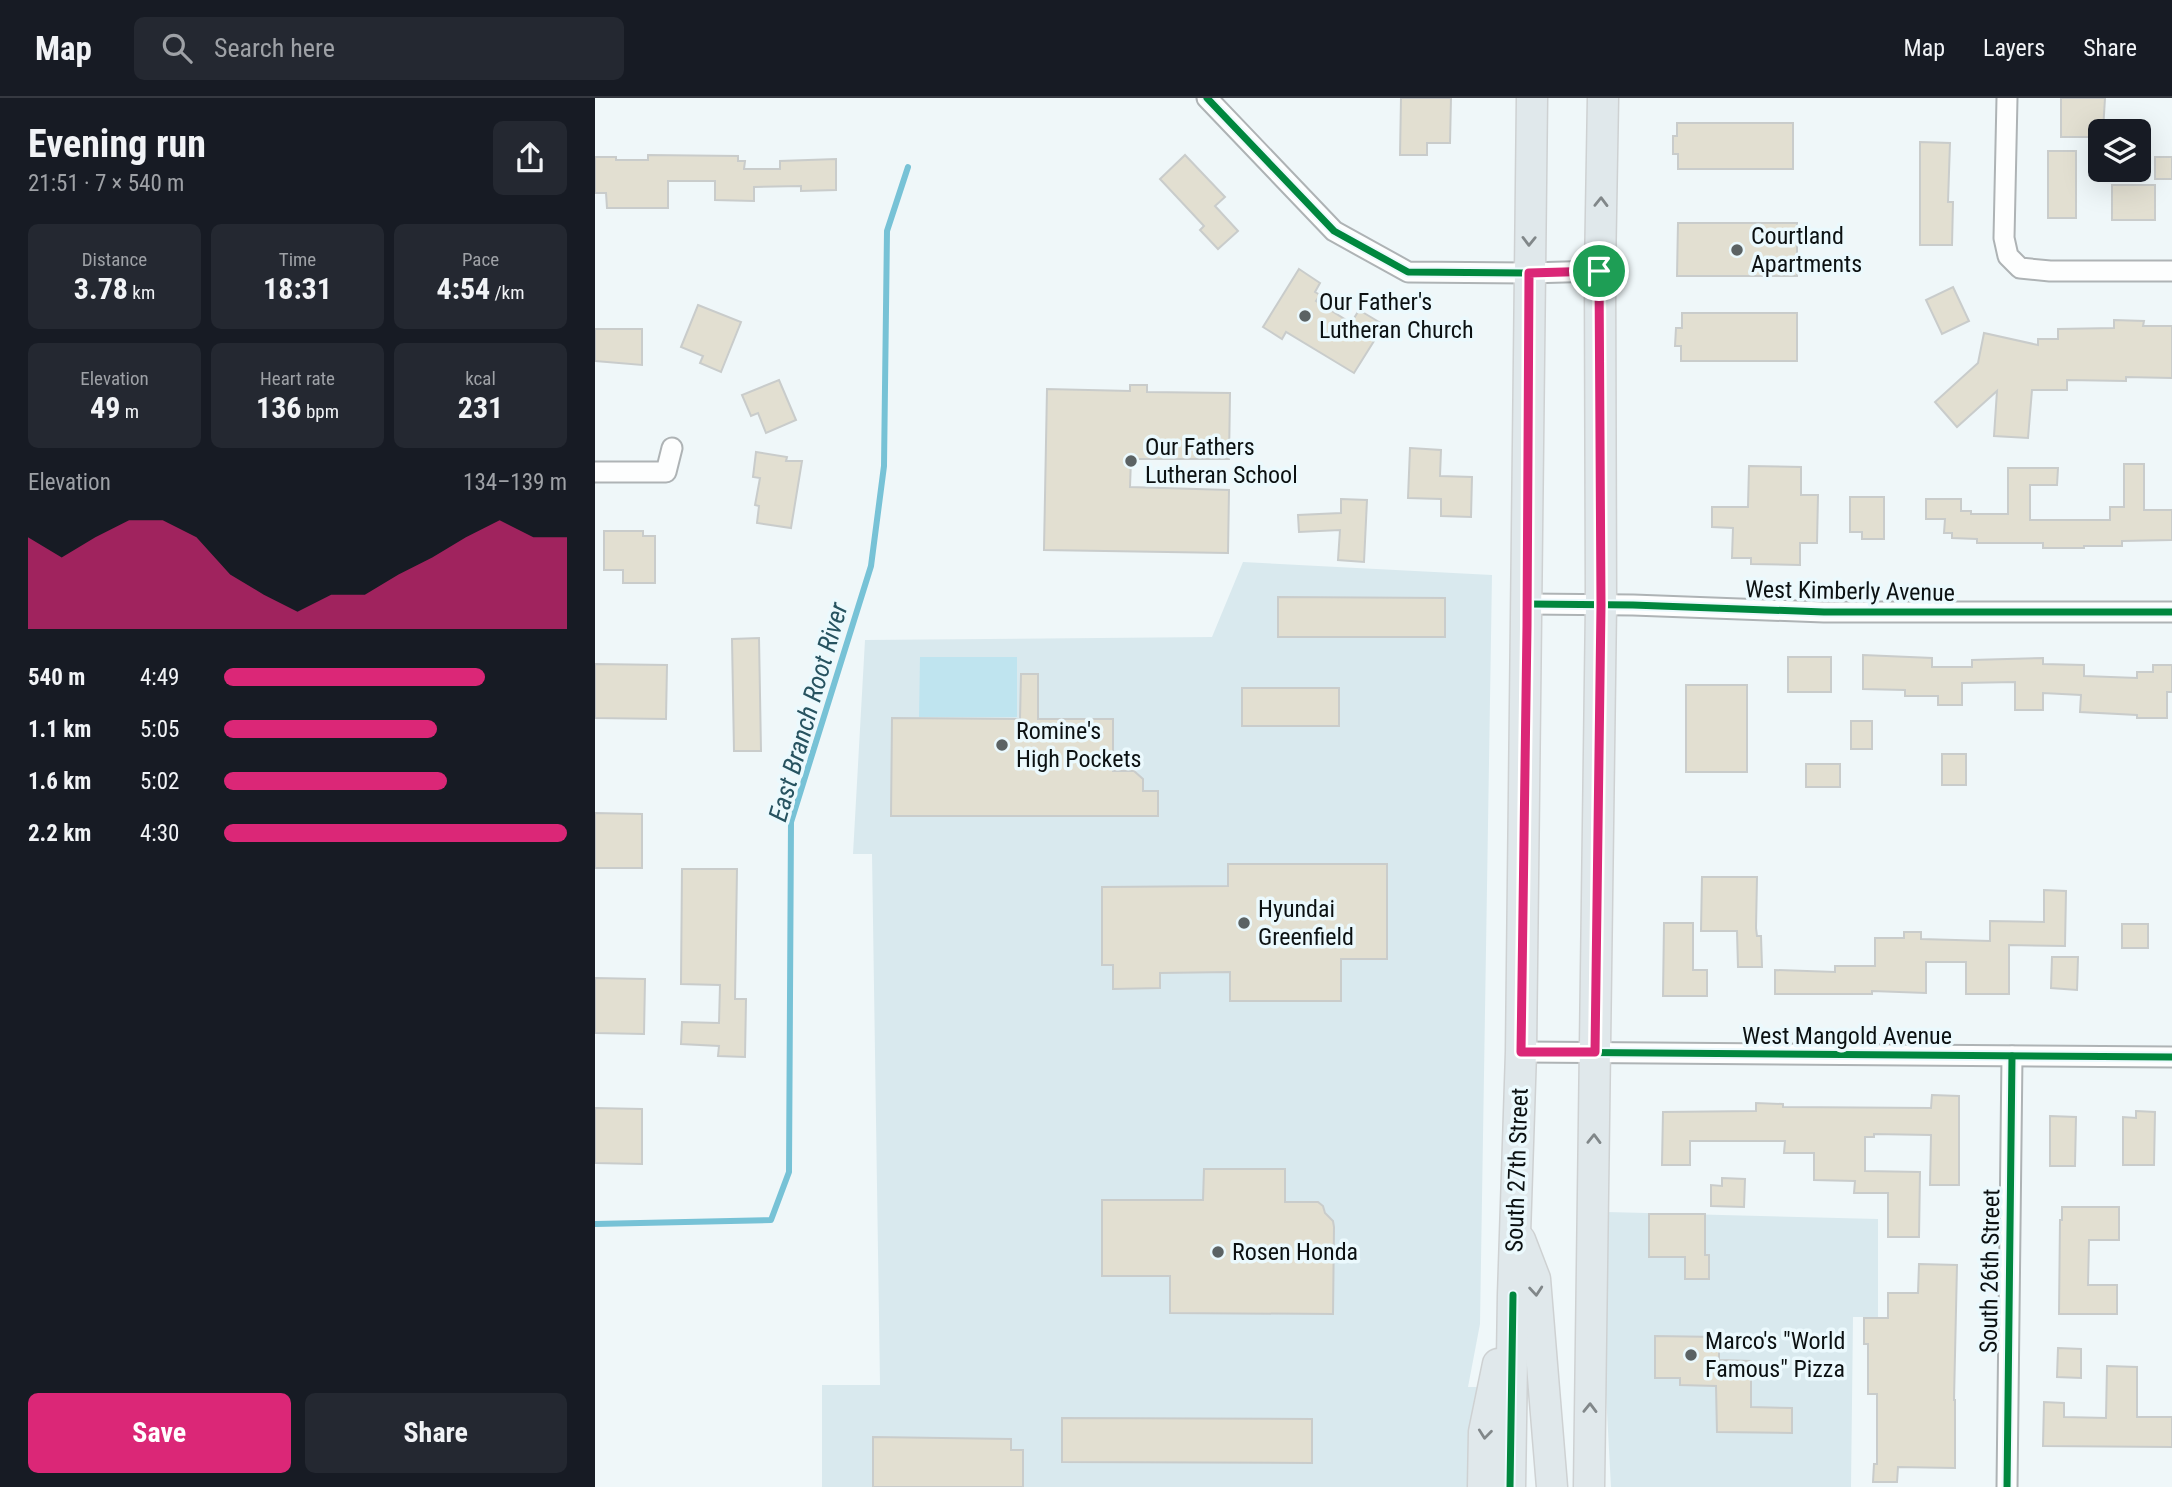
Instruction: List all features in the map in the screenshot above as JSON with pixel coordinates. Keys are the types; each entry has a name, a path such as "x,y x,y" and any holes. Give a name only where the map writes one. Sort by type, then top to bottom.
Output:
{"main road":[{"name":"South 27th Street","path":"1510,1487 1521,1052 1532,98"},
{"path":"1589,1487 1601,605 1599,271 1603,98"},
{"path":"1515,1226 1535,1279 1552,1487"},
{"path":"1483,1487 1484,1432 1513,1295"}],"street":[{"path":"1207,98 1334,230 1408,272 1599,271"},
{"path":"2007,98 2004,238 2008,256 2020,268 2050,271 2172,271"},
{"path":"595,472 666,472 671,449"},
{"name":"West Kimberly Avenue","path":"1528,604 1824,612 2172,612"},
{"name":"West Mangold Avenue","path":"1521,1052 2172,1057"},
{"name":"South 26th Street","path":"2007,1487 2012,1056"}],"shaded area":[{"path":"1243,562 1492,575 1480,1324 1468,1387 1481,1387 1477,1487 822,1487 822,1385 880,1385 872,854 853,854 865,640 1212,637"},
{"path":"920,657 1017,657 1017,717 919,717"},
{"path":"1607,1212 1878,1219 1878,1317 1853,1317 1851,1487 1611,1487 1605,1375"}],"building":[{"path":"1401,98 1451,98 1450,143 1427,143 1427,155 1400,155"},
{"path":"2061,98 2105,98 2104,119 2088,119 2088,137 2061,137"},
{"path":"1677,123 1793,123 1793,169 1678,169 1678,154 1673,154 1673,136 1677,136"},
{"path":"1920,142 1950,143 1948,202 1953,202 1952,245 1920,245"},
{"path":"2048,151 2076,151 2076,218 2048,218"},
{"path":"648,155 738,156 738,161 745,161 744,169 780,169 780,161 836,159 836,190 801,191 801,186 754,187 754,201 715,200 715,181 668,181 668,208 607,208 606,193 595,193 595,157 648,160"},
{"path":"1185,155 1225,197 1215,206 1238,231 1218,249 1200,230 1204,226 1160,179"},
{"path":"2155,157 2172,157 2172,179 2155,179"},
{"path":"2112,185 2155,185 2155,220 2112,220"},
{"name":"Courtland Apartments","path":"1678,223 1797,223 1797,276 1677,276"},
{"name":"Our Father's Lutheran Church","path":"1299,269 1320,283 1315,292 1320,295 1316,301 1351,323 1359,310 1384,325 1354,373 1286,332 1282,339 1263,327"},
{"path":"1953,287 1969,321 1942,334 1926,300"},
{"path":"698,305 741,322 721,372 700,363 703,356 681,347"},
{"path":"1682,313 1797,313 1797,361 1681,361 1681,346 1675,346 1676,328 1682,328"},
{"path":"2114,320 2144,321 2143,326 2172,326 2172,378 2126,377 2126,381 2067,380 2067,390 2032,390 2028,438 1994,436 1997,391 1957,427 1935,402 1978,363 1984,333 2038,345 2038,339 2058,339 2058,329 2114,328"},
{"path":"595,329 642,329 642,365 595,361"},
{"path":"779,380 796,420 766,433 758,413 751,416 742,395"},
{"name":"Our Fathers Lutheran School","path":"1130,385 1147,385 1147,392 1230,393 1229,459 1131,459 1130,487 1229,490 1228,553 1044,550 1047,389 1130,391"},
{"path":"1410,448 1441,450 1440,476 1472,477 1471,517 1441,516 1441,499 1408,498"},
{"path":"756,452 787,457 786,461 802,461 791,528 757,523 759,506 755,505 760,478 753,477"},
{"path":"2124,464 2144,464 2144,510 2172,510 2172,540 2122,541 2122,546 2084,548 2043,548 2043,543 1977,543 1977,539 1952,538 1952,533 1944,533 1945,519 1926,519 1926,499 1961,499 1961,511 1971,511 1971,514 2008,514 2008,468 2058,468 2057,485 2030,485 2030,520 2110,520 2110,507 2124,507"},
{"path":"1749,466 1801,467 1801,495 1818,495 1817,543 1800,543 1800,565 1751,564 1751,558 1732,558 1733,528 1712,527 1712,507 1748,507"},
{"path":"1850,497 1884,497 1884,539 1862,539 1862,532 1850,532"},
{"path":"1341,499 1367,500 1364,562 1338,560 1340,530 1299,532 1298,515 1341,513"},
{"path":"604,531 643,531 643,536 655,536 655,583 623,583 623,570 604,570"},
{"path":"1278,597 1445,598 1445,637 1278,637"},
{"path":"759,638 761,751 734,751 732,639"},
{"path":"1863,655 1932,658 1932,667 1972,667 1972,660 2043,658 2043,664 2084,665 2084,676 2137,678 2137,672 2153,672 2153,665 2172,665 2172,692 2167,692 2167,718 2080,712 2081,695 2043,693 2043,710 2015,710 2015,682 1962,683 1962,705 1938,705 1938,696 1905,696 1905,690 1863,689"},
{"path":"1788,657 1831,657 1831,692 1788,692"},
{"path":"595,664 667,665 666,719 595,718"},
{"name":"Romine's High Pockets","path":"1021,674 1038,674 1038,719 1113,719 1113,771 1134,771 1143,779 1143,791 1158,791 1158,816 891,816 892,718 1020,719"},
{"path":"1686,685 1747,685 1747,772 1686,772"},
{"path":"1242,688 1339,688 1339,726 1242,726"},
{"path":"1851,721 1872,721 1872,749 1851,749"},
{"path":"1942,754 1966,754 1966,785 1942,785"},
{"path":"1806,764 1840,764 1840,787 1806,787"},
{"path":"595,813 642,814 642,868 595,868"},
{"name":"Hyundai Greenfield","path":"1228,864 1387,864 1387,959 1341,959 1341,1001 1230,1001 1230,972 1160,973 1160,988 1113,989 1113,965 1102,965 1102,887 1228,886"},
{"path":"682,869 737,869 735,999 746,999 745,1057 718,1056 719,1046 681,1044 682,1022 719,1023 720,985 681,984"},
{"path":"1702,877 1757,877 1756,928 1757,936 1761,936 1762,967 1738,967 1737,931 1701,931"},
{"path":"2044,890 2066,891 2065,946 2009,945 2009,994 1966,994 1966,962 1926,962 1926,993 1872,991 1872,994 1775,994 1775,970 1835,972 1835,966 1875,966 1875,938 1904,938 1904,932 1921,932 1921,939 1990,941 1990,921 2044,922"},
{"path":"1664,923 1693,923 1693,970 1707,970 1707,996 1663,996"},
{"path":"2122,924 2148,924 2148,948 2122,948"},
{"path":"2052,957 2078,957 2077,990 2051,988"},
{"path":"595,978 645,979 644,1034 595,1033"},
{"path":"1932,1095 1959,1096 1959,1185 1930,1185 1931,1135 1874,1134 1874,1137 1865,1137 1865,1171 1920,1172 1919,1237 1888,1237 1888,1193 1854,1193 1855,1181 1814,1180 1814,1153 1784,1153 1785,1141 1690,1141 1690,1165 1662,1165 1663,1112 1756,1111 1756,1103 1783,1104 1783,1107 1931,1108"},
{"path":"595,1108 642,1109 642,1164 595,1163"},
{"path":"2136,1111 2155,1112 2154,1165 2123,1165 2123,1117 2136,1118"},
{"path":"2050,1116 2076,1117 2075,1166 2050,1166"},
{"name":"Rosen Honda","path":"1204,1169 1285,1169 1285,1202 1318,1202 1323,1206 1334,1227 1333,1314 1170,1313 1170,1276 1102,1276 1102,1200 1203,1200"},
{"path":"1722,1178 1745,1179 1744,1207 1711,1206 1711,1185 1722,1186"},
{"path":"2062,1207 2119,1207 2119,1240 2089,1240 2088,1285 2117,1285 2117,1314 2059,1314"},
{"path":"1649,1214 1705,1214 1705,1255 1709,1255 1709,1279 1685,1279 1685,1257 1649,1257"},
{"path":"1919,1264 1957,1265 1955,1468 1898,1467 1897,1482 1873,1482 1874,1464 1877,1464 1877,1394 1868,1394 1868,1344 1864,1344 1864,1318 1888,1318 1888,1293 1918,1293"},
{"path":"1655,1336 1719,1337 1719,1360 1751,1361 1751,1407 1792,1408 1792,1433 1717,1432 1716,1386 1680,1385 1680,1378 1655,1378"},
{"path":"2058,1348 2081,1349 2081,1378 2057,1377"},
{"path":"2107,1366 2137,1367 2137,1417 2172,1417 2172,1447 2043,1446 2044,1402 2064,1403 2064,1417 2106,1418"},
{"path":"1062,1418 1312,1419 1312,1463 1062,1462"},
{"path":"873,1437 1011,1439 1011,1450 1023,1450 1023,1487 873,1487"}],"waterway":[{"name":"East Branch Root River","path":"595,1224 771,1220 789,1172 791,822 871,566 884,466 887,231 908,167"}],"cycle path":[{"path":"1207,98 1334,231 1408,272 1600,271"},
{"path":"1528,604 1824,612 2172,612"},
{"path":"1521,1052 2172,1057"},
{"path":"2007,1487 2012,1056"},
{"path":"1510,1487 1513,1295"}],"place":[{"name":"Courtland Apartments","path":"1737,250"},
{"name":"Our Father's Lutheran Church","path":"1305,316"},
{"name":"Our Fathers Lutheran School","path":"1131,461"},
{"name":"Romine's High Pockets","path":"1002,745"},
{"name":"Hyundai Greenfield","path":"1244,923"},
{"name":"Rosen Honda","path":"1218,1252"},
{"name":"Marco's \"World Famous\" Pizza","path":"1691,1355"}],"route":[{"path":"1599,271 1601,605 1595,1052 1521,1052 1529,273 1599,271"}]}
